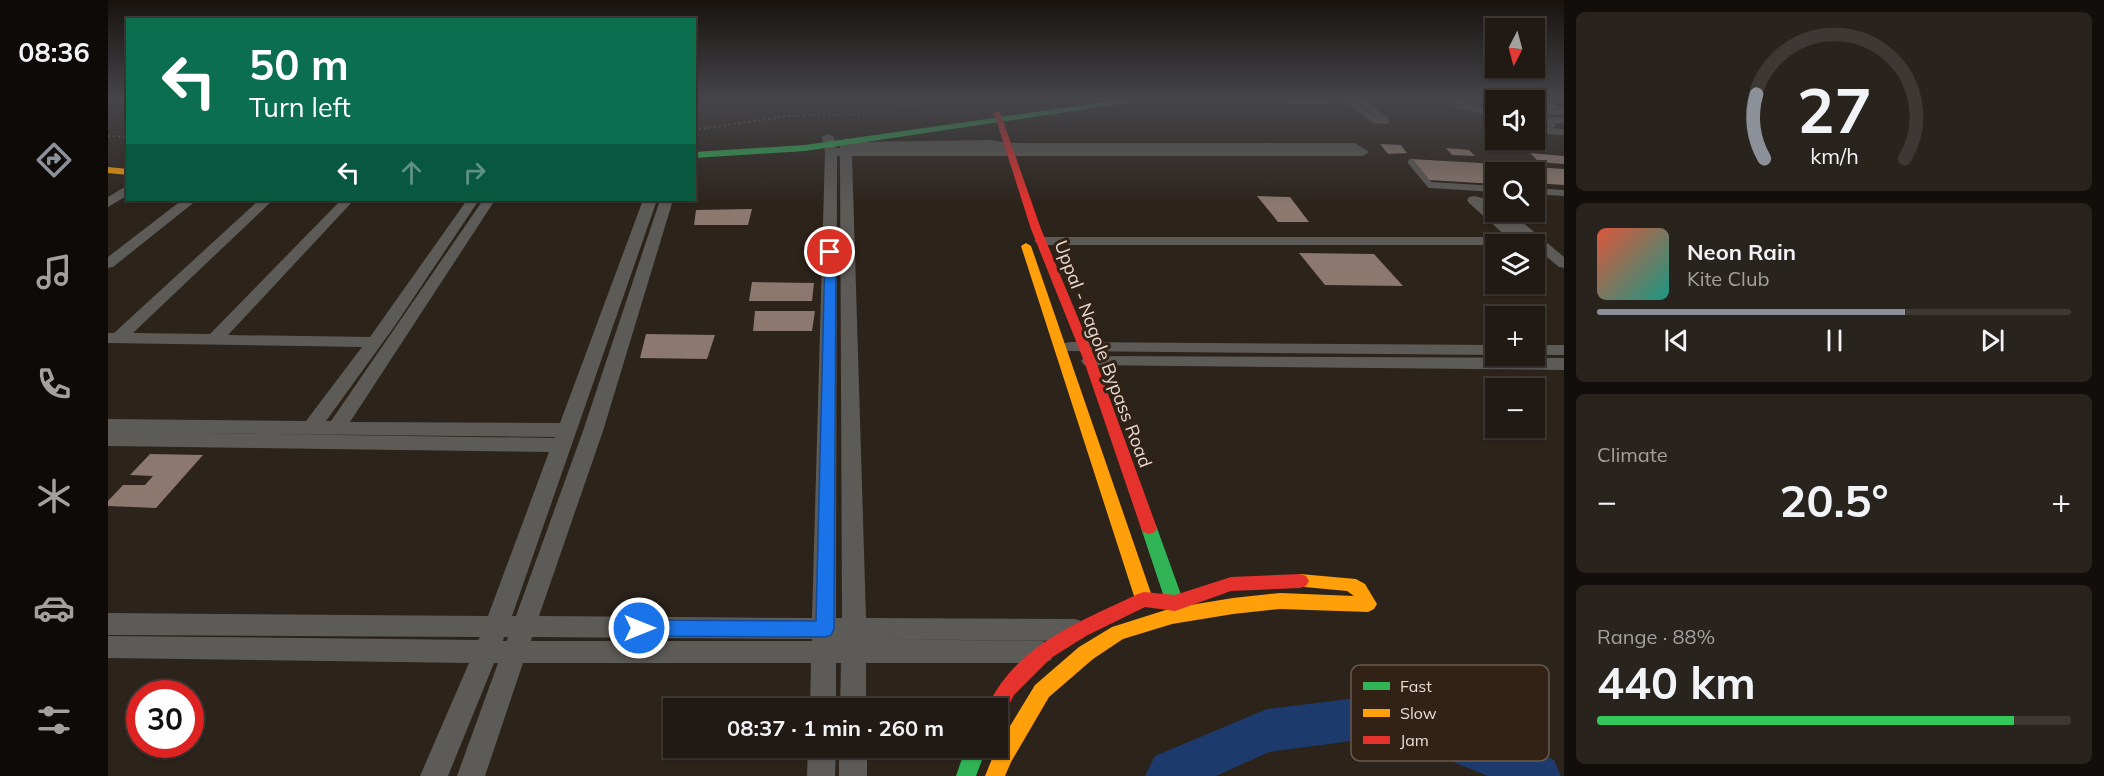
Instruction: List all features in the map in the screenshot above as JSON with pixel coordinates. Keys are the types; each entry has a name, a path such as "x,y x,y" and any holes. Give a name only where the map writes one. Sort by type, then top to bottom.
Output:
{"street":[{"path":"696,155 838,150 908,134"},
{"path":"992,134 994,152"},
{"name":"Uppal - Nagole Bypass Road","path":"1000,134 1009,149 1038,235 1087,354 1175,603"},
{"path":"696,148 994,152 1009,149 1355,147 1363,152 1009,149"},
{"path":"823,698 838,150"},
{"path":"838,150 854,641 853,698"},
{"path":"108,170 126,172"},
{"path":"108,183 126,184"},
{"path":"108,202 126,190"},
{"path":"1485,201 1474,200 1474,203 1485,212"},
{"path":"108,264 189,201"},
{"path":"111,341 265,201"},
{"path":"225,338 347,201"},
{"path":"225,338 361,201"},
{"path":"311,428 472,201"},
{"path":"337,427 488,201"},
{"path":"434,776 496,627 650,201"},
{"path":"471,776 593,431 667,201"},
{"path":"1497,222 1512,234"},
{"path":"1513,222 1564,264"},
{"path":"1038,235 1485,239"},
{"name":"Uppal - Nagole Bypass Road","path":"1023,238 1144,599"},
{"path":"1545,262 1564,277"},
{"path":"111,341 225,338 371,346"},
{"path":"111,341 371,346"},
{"path":"1060,347 1087,354 1564,364"},
{"path":"1087,354 1485,350"},
{"path":"1545,350 1564,350"},
{"path":"108,426 337,427 564,438"},
{"path":"108,439 564,438"},
{"path":"854,641 1044,652 1083,641 1118,633 1172,616 1280,601 1368,604 1359,589 1350,584 1298,581 1231,584 1175,603 1144,599 1083,641 1042,691 1003,756 995,776"},
{"path":"108,624 496,627 825,641"},
{"path":"108,647 515,652 825,641 1083,641"},
{"path":"1002,698 1007,689 1044,652"},
{"path":"821,776 822,758"},
{"path":"853,758 853,776"},
{"path":"966,776 972,758"}],"lane":[{"path":"1411,162 1430,185 1485,188"},
{"path":"1545,192 1564,193"}],"path":[{"path":"108,136 126,137"}],"building":[{"path":"1380,144 1401,145 1407,153 1388,154"},
{"path":"1446,148 1469,150 1475,156 1452,155"},
{"path":"1530,153 1564,156 1564,164 1539,162"},
{"path":"1411,159 1485,163 1485,183 1429,180"},
{"path":"1545,168 1564,169 1564,185 1545,184"},
{"path":"1257,196 1290,197 1309,222 1278,222"},
{"path":"752,209 748,225 694,225 696,210"},
{"path":"1299,253 1374,254 1403,286 1325,285"},
{"path":"752,282 814,283 812,301 749,301"},
{"path":"755,311 815,311 812,331 753,331"},
{"path":"646,334 715,335 707,359 640,358"},
{"path":"150,454 203,455 156,508 108,506 108,501 123,485 145,485 153,476 130,475"}],"waterway":[{"path":"1168,776 1171,772 1267,731 1351,720"},
{"path":"1507,761 1538,776"}],"traffic: fast":[{"path":"696,155 805,148 899,134"},
{"path":"1149,528 1175,603"},
{"path":"966,776 972,758"}],"traffic: slow":[{"path":"108,170 126,172"},
{"path":"1026,246 1144,599"},
{"path":"1300,581 1350,584 1359,589 1368,604"},
{"path":"995,776 1003,756 1042,691 1086,653 1118,633 1172,616 1233,606 1280,601 1368,604"}],"traffic: jam":[{"path":"1004,134 1036,229 1090,361 1149,528"},
{"path":"1002,698 1007,689 1044,652 1080,630 1144,599 1175,603 1231,584 1300,581"}],"route":[{"path":"639,628 825,629 830,252"}]}
